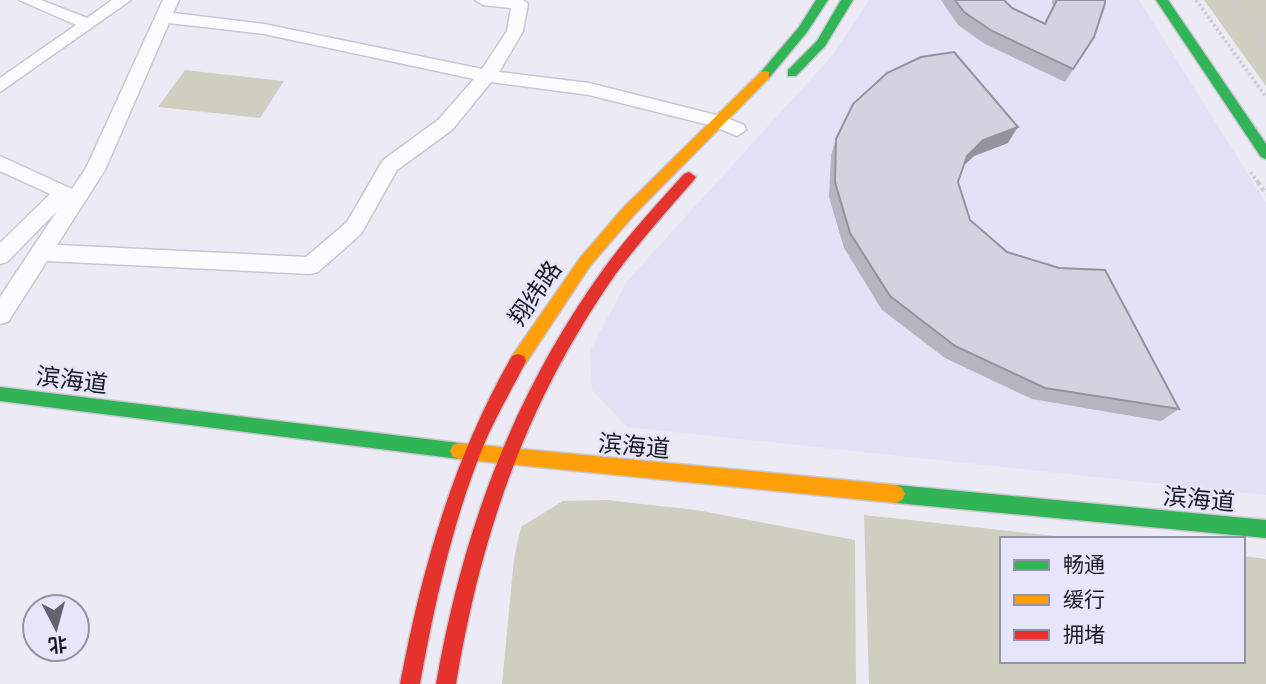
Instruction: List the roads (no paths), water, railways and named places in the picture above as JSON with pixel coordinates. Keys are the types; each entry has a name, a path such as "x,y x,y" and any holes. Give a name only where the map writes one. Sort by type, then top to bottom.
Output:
{"street":[{"path":"27,0 88,24"},
{"path":"3,80 123,0"},
{"path":"41,252 310,266 355,228 390,165 445,125 486,76 515,32 520,4 483,0"},
{"name":"翔纬路","path":"410,684 434,558 472,453 503,384 539,323 581,266 629,211 795,42 822,0"},
{"path":"784,82 821,43 847,0"},
{"path":"1162,0 1266,154"},
{"path":"0,315 95,170 167,9 486,76 589,89 742,125"},
{"path":"719,146 742,125"},
{"path":"0,163 64,192 0,256"},
{"name":"翔纬路","path":"446,684 452,637 474,542 520,420 601,282 702,163"},
{"name":"滨海道","path":"0,394 507,457 1266,529"}]}
